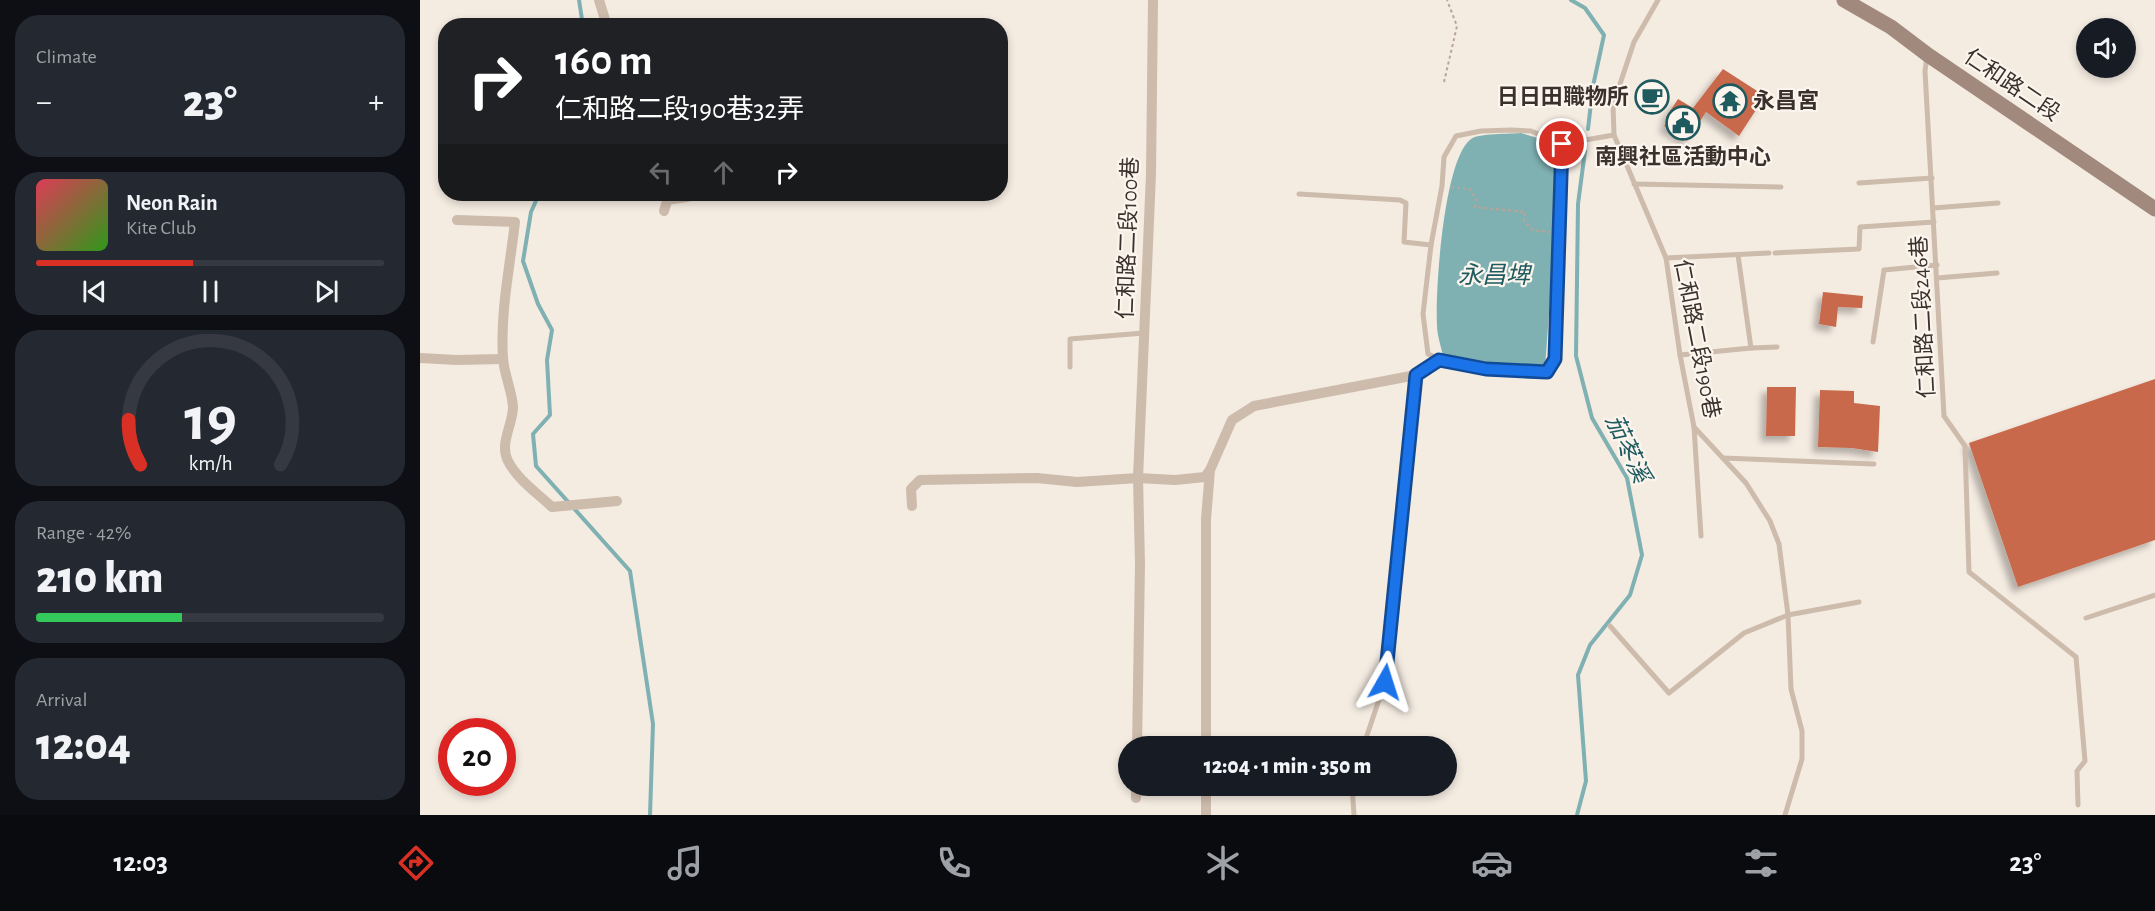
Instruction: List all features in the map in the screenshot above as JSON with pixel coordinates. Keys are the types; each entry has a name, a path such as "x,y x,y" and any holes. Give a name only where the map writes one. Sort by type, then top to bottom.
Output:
{"main road":[{"name":"仁和路二段","path":"1844,0 1891,27 1928,55 2155,209"}],"street":[{"path":"599,0 605,18"},
{"name":"仁和路二段100巷","path":"1137,736 1140,564 1138,477 1151,174 1153,0"},
{"path":"663,211 667,201"},
{"path":"457,220 515,222 504,312 503,360 511,390 513,410 505,449 507,460 521,478 552,507 617,501"},
{"path":"420,358 503,360"},
{"path":"912,506 911,489 920,480 1037,478 1077,482 1138,477 1191,479 1205,477 1232,420 1254,406 1416,375 1439,360"},
{"path":"1206,736 1206,519 1210,470"},
{"path":"1206,796 1206,815"}],"lane":[{"name":"仁和路二段190巷","path":"1658,0 1634,42 1612,105 1614,135 1666,258 1680,355 1694,427 1746,483 1770,521 1779,544 1788,615 1791,689 1802,731 1802,759 1785,815"},
{"name":"仁和路二段246巷","path":"1928,55 1925,72 1944,416 1965,446 1969,572 2076,657 2085,761 2077,771 2078,805"},
{"path":"1562,144 1555,359 1547,372 1486,369 1439,360 1428,354 1423,314 1431,245 1442,186 1444,157 1456,136 1481,131 1521,130 1531,131 1562,144 1614,135"},
{"path":"1858,183 1932,178"},
{"path":"1634,184 1781,187"},
{"path":"1299,194 1400,200 1406,203 1404,242 1431,245"},
{"path":"1933,208 1998,203"},
{"path":"1666,258 1859,249 1860,227 1934,222"},
{"path":"1738,255 1751,348"},
{"path":"1874,342 1884,270 1936,265"},
{"path":"1937,278 1997,273"},
{"path":"1070,367 1070,339 1144,333"},
{"path":"1680,355 1777,346"},
{"path":"1367,736 1385,682 1416,375"},
{"path":"1694,427 1701,536"},
{"path":"1723,459 1874,464"},
{"path":"2086,618 2155,595"},
{"path":"1610,627 1669,693 1744,633 1788,615 1859,602"},
{"path":"1353,796 1354,815"}],"path":[{"path":"1444,82 1457,26 1447,0"},
{"path":"1442,186 1470,189 1476,200 1475,207 1525,212 1524,221 1533,230 1558,232"}],"water":[{"name":"永昌埤","path":"1521,133 1555,143 1559,180 1545,367 1531,368 1443,356 1437,329 1438,284 1443,226 1454,171 1462,151 1471,139 1487,135"}],"building":[{"name":"永昌宮","path":"1723,69 1765,96 1739,136 1706,112 1687,141 1664,126 1669,119 1666,117 1678,99 1693,108"},
{"path":"1823,292 1863,296 1862,308 1838,307 1836,327 1819,324"},
{"path":"2155,379 2155,540 2018,587 1969,443"},
{"path":"1767,387 1796,387 1795,436 1766,436"},
{"path":"1820,390 1854,391 1854,403 1880,406 1878,452 1852,448 1818,447"}],"waterway":[{"path":"579,0 582,18"},
{"name":"茄苳溪","path":"1571,0 1585,8 1604,35 1593,86 1588,129"},
{"name":"茄苳溪","path":"1577,815 1586,781 1578,675 1590,645 1630,595 1642,555 1627,478 1592,418 1576,356 1578,204 1585,151"},
{"path":"536,201 531,212 523,261 538,304 552,330 547,360 550,415 533,434 536,466 630,571 653,724 650,815"}],"place":[{"name":"日日田職物所","path":"1652,97"},
{"name":"永昌宮","path":"1730,101"},
{"name":"南興社區活動中心","path":"1683,123"}],"route":[{"path":"1385,682 1416,375 1439,360 1486,369 1547,372 1555,359 1562,144"}]}
